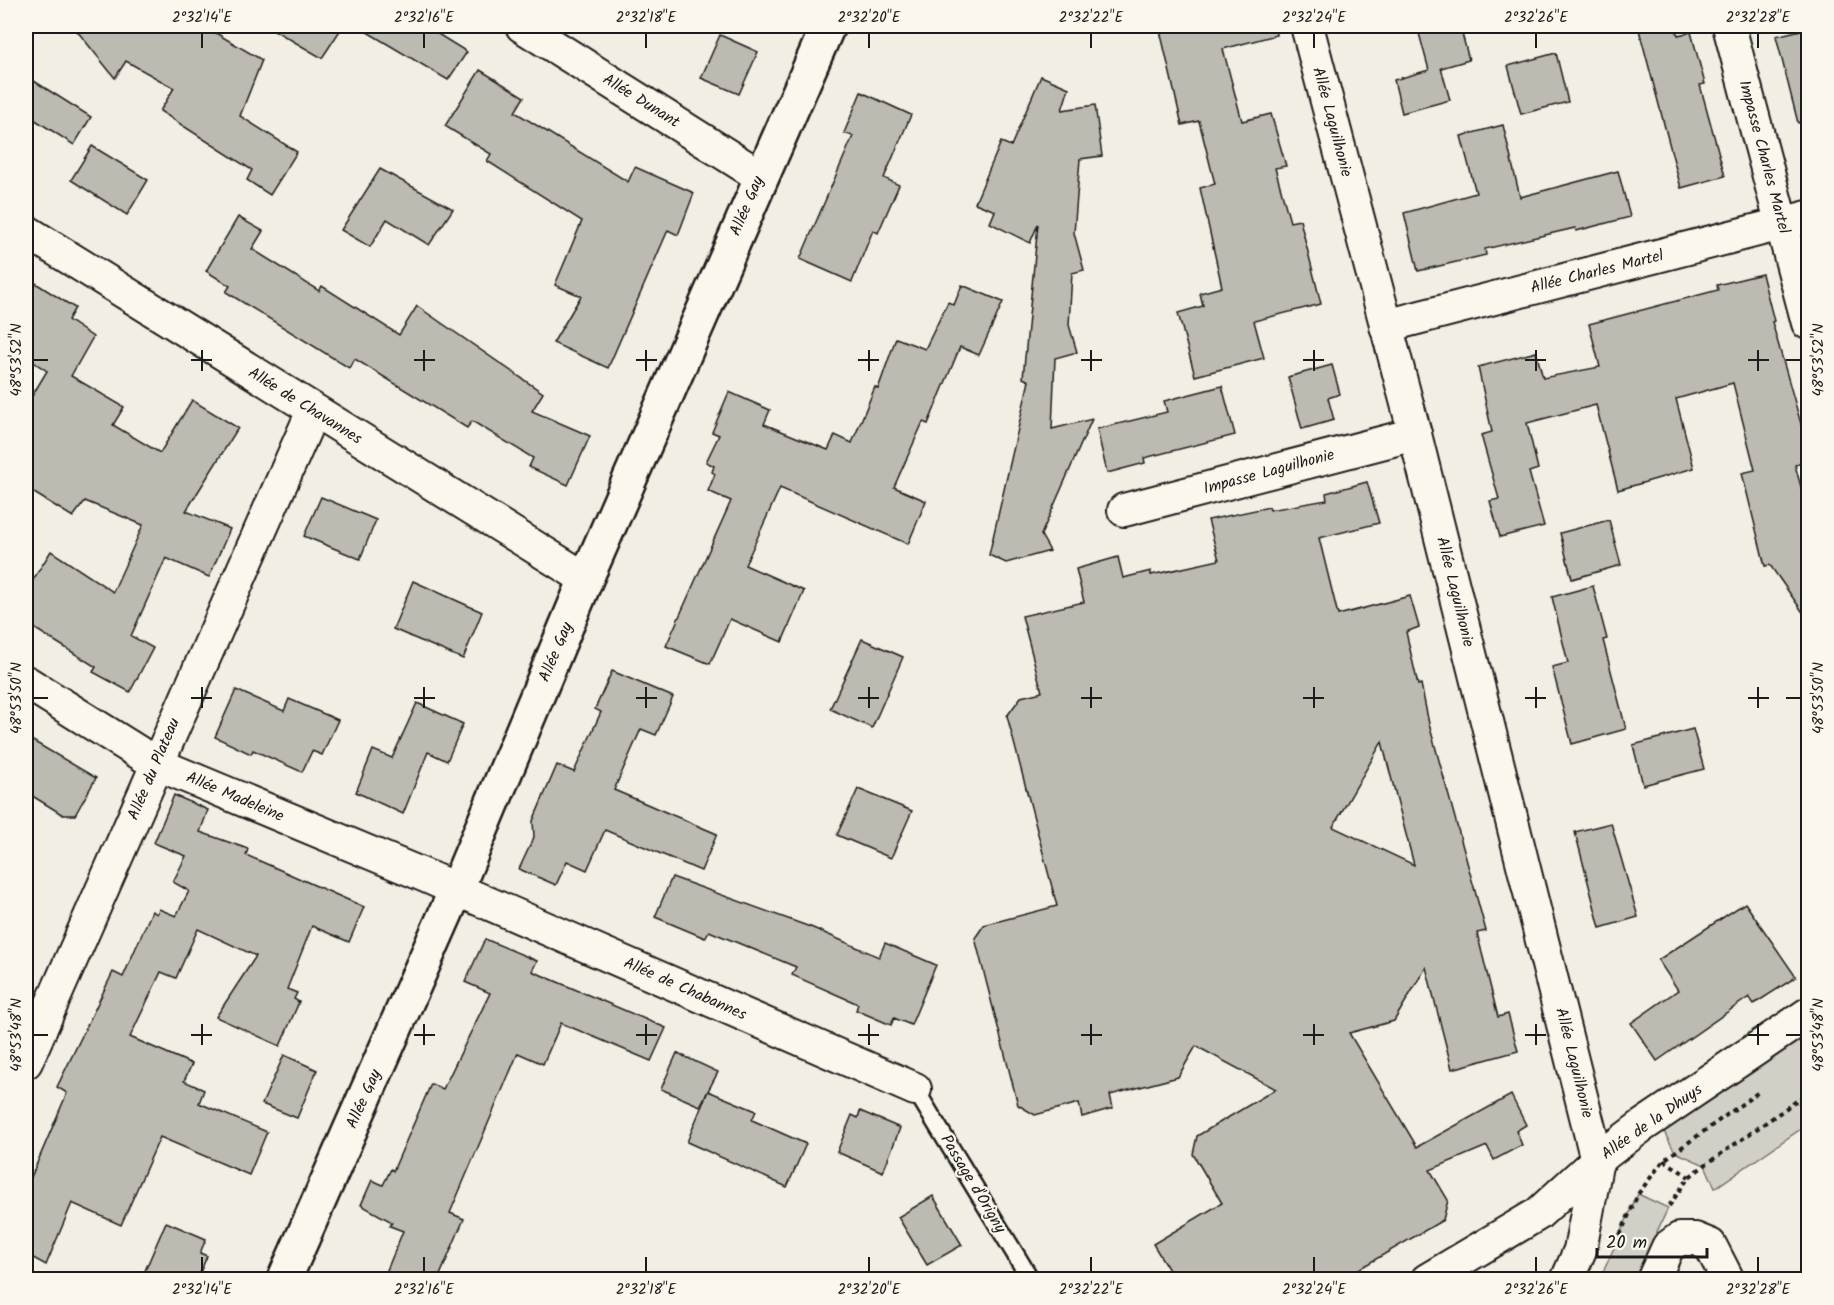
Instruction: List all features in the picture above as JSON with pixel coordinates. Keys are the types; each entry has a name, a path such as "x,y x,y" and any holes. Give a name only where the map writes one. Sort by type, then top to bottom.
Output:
{"street":[{"name":"Allée Dunant","path":"522,26 760,176"},
{"name":"Allée Gay","path":"284,1280 456,890 586,579 760,176 828,26"},
{"name":"Allée Laguilhonie","path":"1307,26 1415,434 1597,1160"},
{"name":"Impasse Charles Martel","path":"1729,26 1795,221 1809,323"},
{"name":"Allée Charles Martel","path":"1386,326 1795,221"},
{"name":"Allée de Chavannes","path":"26,231 586,579"},
{"name":"Allée du Plateau","path":"26,1062 313,411"},
{"name":"Impasse Laguilhonie","path":"1124,510 1415,434"},
{"name":"Allée Madeleine","path":"26,682 157,764 456,890"},
{"name":"Allée de Chabannes","path":"456,890 915,1089"},
{"name":"Allée de la Dhuys","path":"1567,1280 1580,1250 1597,1160 1809,1014"},
{"path":"1427,1280 1539,1214 1597,1160"},
{"path":"1653,1280 1668,1247 1679,1239 1695,1239 1710,1245 1728,1280"}],"lane":[{"name":"Passage d'Origny","path":"915,1089 1031,1280"}],"path":[{"path":"1620,1236 1638,1194 1664,1160 1770,1084"},
{"path":"1668,1208 1689,1177 1809,1093"},
{"path":"1664,1160 1689,1177"}],"shaded area":[{"path":"1808,1014 1808,1124 1715,1188 1705,1165 1675,1152 1656,1117"},
{"path":"1638,1194 1668,1208 1635,1279 1600,1279"}],"building":[{"path":"73,26 204,26 262,60 240,116 297,152 270,195 247,180 252,170 160,111 174,88 126,61 115,78"},
{"path":"267,26 343,26 322,58"},
{"path":"357,26 425,26 467,52 448,80"},
{"path":"1159,26 1275,26 1276,35 1223,49 1242,121 1271,114 1286,166 1275,168 1290,222 1300,220 1321,304 1254,321 1264,358 1195,376 1178,313 1203,306 1200,293 1222,287 1200,188 1215,184 1199,121 1182,125"},
{"path":"1417,26 1460,26 1469,60 1441,68 1450,100 1402,113 1394,80 1429,70"},
{"path":"1638,26 1675,26 1678,35 1691,32 1705,84 1700,85 1725,176 1681,188"},
{"path":"1809,28 1809,121 1798,123 1776,36"},
{"path":"720,35 758,52 739,94 701,78"},
{"path":"1556,53 1568,102 1521,114 1508,66"},
{"path":"480,70 524,97 515,112 628,182 635,167 694,193 678,235 668,230 608,368 553,343 581,296 555,285 582,221 487,161 491,154 445,126"},
{"path":"26,76 91,117 74,145 26,114"},
{"path":"1041,76 1069,88 1062,110 1095,105 1102,156 1080,159 1074,233 1084,270 1072,273 1069,325 1077,352 1055,358 1052,429 1092,419 1041,535 1050,551 1006,563 989,555 1029,381 1023,378 1038,224 1030,243 990,223 995,211 975,203 1001,142 1011,146"},
{"path":"861,92 911,115 884,178 899,185 878,233 873,230 852,282 800,259 853,136 844,133"},
{"path":"1503,125 1520,197 1618,171 1630,217 1576,231 1575,228 1485,249 1486,255 1418,271 1404,213 1476,193 1461,136"},
{"path":"92,146 148,180 127,215 71,180"},
{"path":"380,169 453,209 429,245 387,219 370,247 341,230"},
{"path":"238,217 263,231 252,249 319,291 322,286 399,335 417,306 543,393 532,411 590,436 568,485 529,467 533,458 472,421 467,428 355,359 349,368 226,292 230,286 206,271"},
{"path":"1762,274 1774,321 1772,322 1809,452 1809,461 1795,465 1809,516 1809,621 1770,565 1765,566 1742,473 1755,470 1733,383 1676,399 1694,468 1618,490 1596,405 1527,423 1538,469 1529,472 1544,526 1500,537 1490,501 1499,499 1481,435 1492,432 1478,367 1536,352 1543,378 1600,367 1589,324 1718,290 1717,285"},
{"path":"26,277 75,308 68,320 93,337 71,376 124,407 113,425 160,453 192,400 238,428 186,511 230,529 209,577 166,558 131,636 153,648 130,692 93,672 96,667 26,623 26,591 51,551 113,592 143,525 85,501 73,517 26,488 26,406 47,371 26,357"},
{"path":"962,285 1003,302 979,355 960,347 928,424 923,422 894,487 926,501 908,544 780,488 745,565 804,591 782,642 730,619 710,664 666,646 731,501 708,491 715,474 712,472 714,466 706,462 719,435 712,432 729,392 770,410 764,424 828,450 835,435 852,443 875,387 878,389 896,338 925,349 948,302 954,305"},
{"path":"1332,365 1340,394 1328,398 1334,420 1302,429 1288,377"},
{"path":"1222,386 1235,435 1144,458 1145,463 1107,473 1097,429 1167,412 1164,401"},
{"path":"1367,482 1379,523 1319,538 1338,615 1410,596 1419,627 1406,632 1418,685 1421,684 1429,724 1486,931 1477,933 1498,1017 1508,1014 1518,1051 1452,1069 1426,967 1394,1021 1349,1033 1417,1147 1511,1095 1526,1125 1516,1131 1522,1145 1494,1160 1487,1146 1430,1170 1448,1200 1443,1220 1340,1280 1175,1280 1153,1244 1222,1203 1193,1154 1197,1136 1276,1089 1196,1046 1178,1077 1110,1095 1113,1108 1082,1117 1079,1103 1035,1115 1018,1105 975,938 984,925 1057,906 1007,716 1021,697 1042,692 1022,616 1084,602 1076,569 1118,557 1123,578 1151,571 1151,575 1219,560 1208,520 1269,507 1270,510 1327,500 1326,493","holes":["1382,742 1414,865 1333,827"]},
{"path":"321,497 376,520 360,559 304,536"},
{"path":"1609,520 1621,565 1572,579 1560,533"},
{"path":"413,581 482,612 463,659 393,629"},
{"path":"1593,586 1607,639 1603,640 1626,729 1572,744 1552,667 1568,663 1552,597"},
{"path":"862,639 903,657 872,728 830,709"},
{"path":"612,671 673,697 656,735 641,729 614,790 717,834 701,871 605,830 587,870 567,861 556,885 519,869 534,837 533,821 557,765 574,772 601,712 595,709"},
{"path":"236,690 284,711 289,699 338,720 322,755 312,751 302,772 253,750 251,754 215,737"},
{"path":"417,703 463,724 447,761 428,752 403,814 356,792 373,750 392,758"},
{"path":"1693,729 1704,769 1643,785 1633,745"},
{"path":"26,737 96,778 75,815 63,815 26,792"},
{"path":"858,789 912,811 891,858 837,835"},
{"path":"174,795 208,810 200,832 248,849 246,855 364,907 349,942 312,926 287,989 297,993 294,999 299,1002 280,1046 216,1017 256,956 198,929 176,978 161,972 130,1037 192,1064 184,1081 204,1090 199,1103 267,1132 249,1175 160,1137 121,1225 72,1203 46,1265 26,1254 26,1189 67,1093 57,1087 113,972 123,977 152,911 157,914 159,909 176,916 189,891 173,882 186,856 154,843"},
{"path":"1611,823 1638,917 1600,928 1575,832"},
{"path":"672,877 813,928 879,957 885,943 936,965 911,1025 894,1018 891,1025 856,1010 858,1004 792,975 796,967 709,931 705,938 655,917"},
{"path":"1745,903 1796,977 1754,1004 1749,997 1657,1061 1631,1023 1678,990 1658,960"},
{"path":"485,939 537,961 532,971 666,1028 651,1061 561,1023 543,1064 518,1053 450,1213 464,1219 438,1280 383,1280 403,1231 390,1226 392,1222 361,1205 372,1180 383,1185 391,1169 393,1171 431,1084 443,1089 490,993 465,982"},
{"path":"677,1053 718,1072 700,1106 661,1089"},
{"path":"284,1055 317,1070 297,1118 262,1104"},
{"path":"708,1091 756,1111 752,1120 806,1144 787,1187 687,1142"},
{"path":"860,1111 900,1128 883,1172 837,1152 852,1115 858,1118"},
{"path":"933,1196 962,1245 927,1265 898,1217"},
{"path":"166,1222 206,1239 200,1253 207,1256 197,1280 141,1280"}]}
